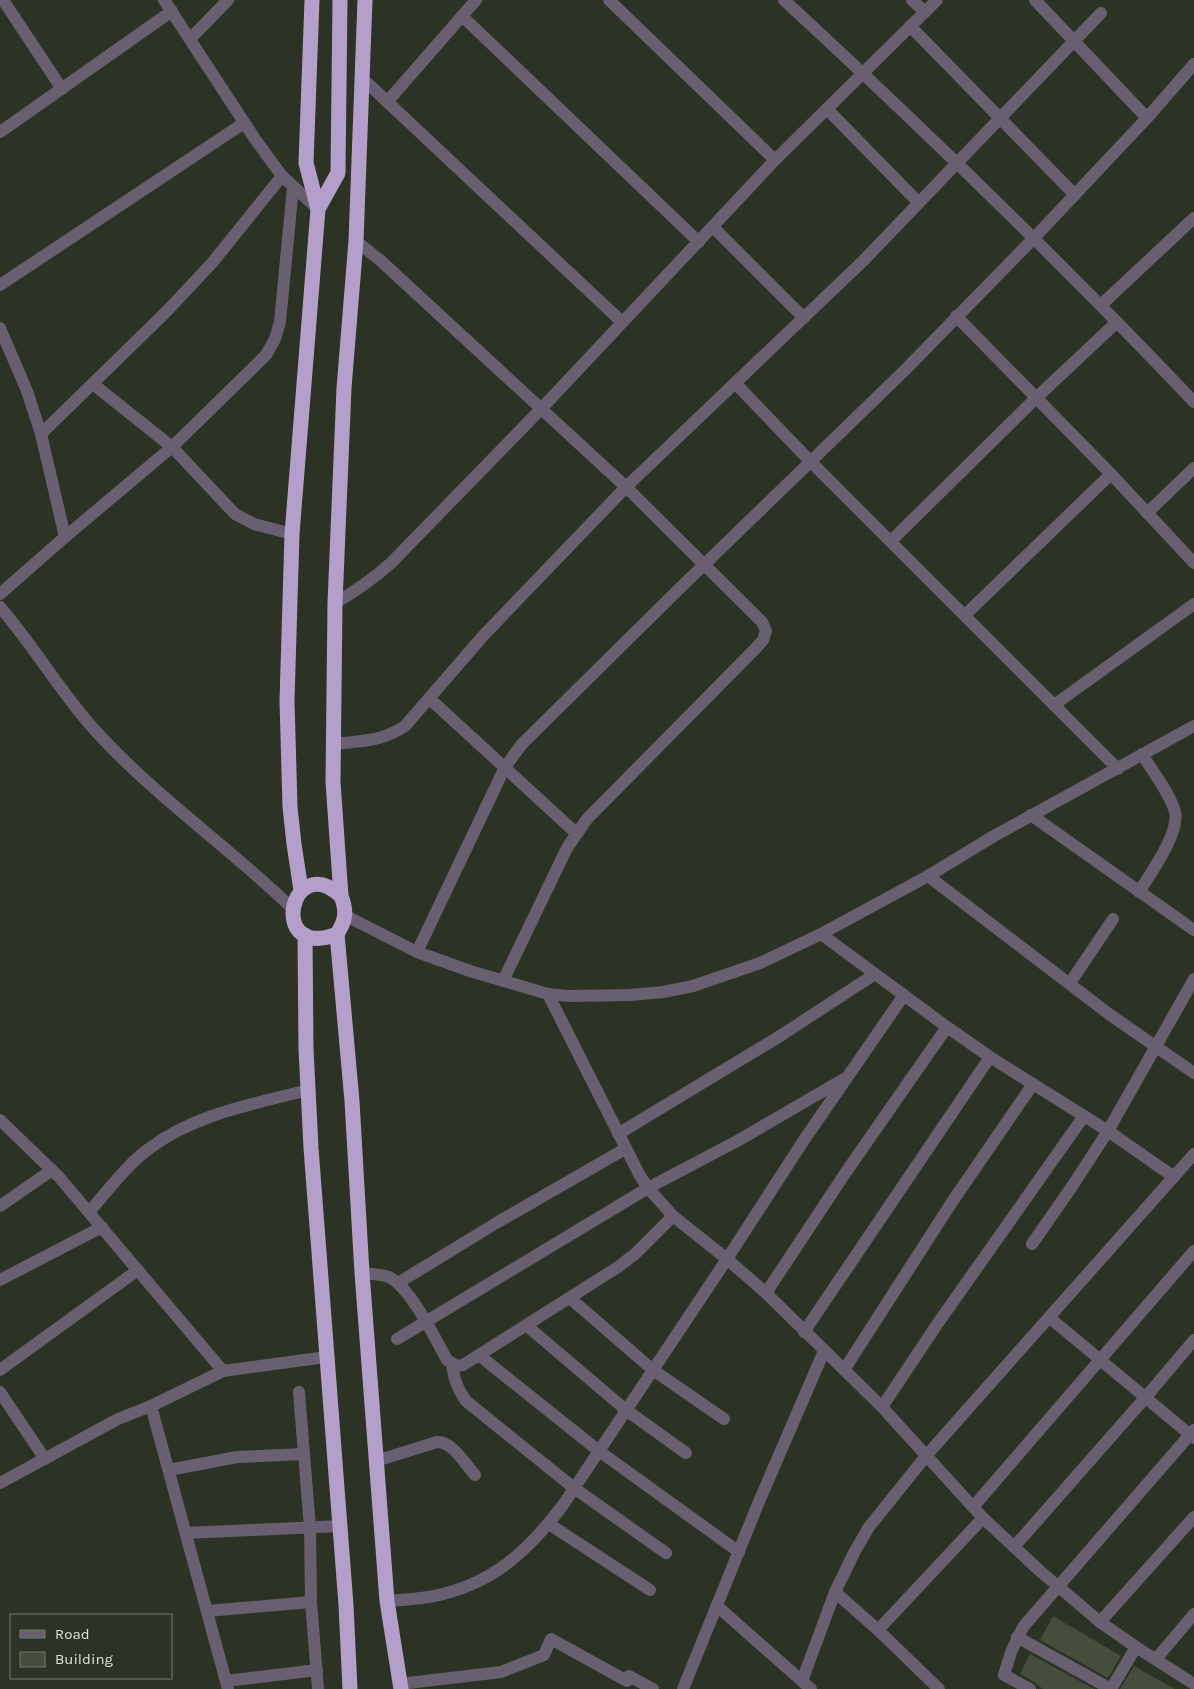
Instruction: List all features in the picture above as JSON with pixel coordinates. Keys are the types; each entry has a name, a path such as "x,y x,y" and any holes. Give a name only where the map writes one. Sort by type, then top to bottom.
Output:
{"highway":[{"path":"301,890 294,844 288,756 287,701 292,534 318,209 306,163 312,0"},
{"path":"318,209 338,173 340,0"},
{"path":"340,896 333,782 335,603 344,388 356,241 365,0"},
{"path":"337,934 314,939 305,935 297,928 292,918 292,908 301,890 312,886 323,886 333,889 340,896 345,906 346,916 337,934 352,1101 362,1273 387,1601 400,1686"},
{"path":"305,935 311,1148 340,1526 350,1689"}],"street":[{"path":"3,0 62,89"},
{"path":"164,0 282,176 318,209"},
{"path":"190,39 228,0"},
{"path":"387,102 476,0"},
{"path":"609,0 775,160"},
{"path":"784,0 956,162 1193,398"},
{"path":"912,0 925,12"},
{"path":"335,603 358,590 376,576 541,409 775,160 937,0"},
{"path":"1035,0 1147,118"},
{"path":"0,132 172,11"},
{"path":"333,744 372,740 391,735 405,726 484,636 626,487 804,318 1101,13"},
{"path":"462,16 698,242"},
{"path":"910,26 1075,195"},
{"path":"417,952 505,767 522,744 704,564 905,370 1075,195 1147,118 1194,64"},
{"path":"363,79 622,322"},
{"path":"828,109 918,202"},
{"path":"0,284 244,122"},
{"path":"41,434 212,263 282,176"},
{"path":"0,594 172,447 266,355 275,339 280,322 294,187"},
{"path":"1101,305 1194,218"},
{"path":"713,227 804,318"},
{"path":"356,241 626,487 762,622 766,631 763,640 605,800 576,833 503,981"},
{"path":"956,316 1194,563"},
{"path":"891,541 1036,398 1117,322"},
{"path":"0,329 26,391 41,434 65,537"},
{"path":"735,383 810,461 1118,769"},
{"path":"93,384 172,447 235,514 254,524 292,534"},
{"path":"1147,513 1194,468"},
{"path":"965,615 1110,474"},
{"path":"1054,705 1194,604"},
{"path":"0,607 14,623 83,717 103,740 131,768 266,883 292,908"},
{"path":"430,699 576,833"},
{"path":"346,916 417,952 548,994 578,996 630,995 663,992 694,986 760,963 821,934 1194,726"},
{"path":"1139,892 1171,836 1176,814 1172,803 1142,754"},
{"path":"1032,815 1194,930"},
{"path":"928,876 1109,1014 1194,1073"},
{"path":"1070,983 1113,919"},
{"path":"821,934 947,1028 1108,1131 1174,1177"},
{"path":"618,1134 780,1036 876,974"},
{"path":"1032,1244 1073,1186 1108,1131 1192,987"},
{"path":"548,994 626,1149 648,1188 673,1216 766,1293 882,1407 983,1518 1057,1586 1100,1622 1194,1684"},
{"path":"387,1601 433,1596 484,1580 502,1568 549,1524 727,1259 845,1078 904,995"},
{"path":"766,1293 846,1172 947,1028"},
{"path":"804,1332 990,1057"},
{"path":"397,1339 648,1188 739,1140 845,1078"},
{"path":"844,1370 952,1202 1033,1084"},
{"path":"89,1212 133,1162 149,1148 168,1136 196,1122 308,1090"},
{"path":"882,1407 944,1315 1084,1116"},
{"path":"0,1120 52,1170 223,1371"},
{"path":"398,1283 498,1222 626,1149"},
{"path":"717,1606 807,1685 834,1592 869,1527 926,1456 1194,1154"},
{"path":"0,1206 52,1170"},
{"path":"362,1273 387,1276 398,1283 425,1322 447,1360 457,1366 463,1365 618,1268 635,1254 673,1216"},
{"path":"0,1280 102,1227"},
{"path":"973,1507 1194,1252"},
{"path":"0,1370 138,1270"},
{"path":"571,1299 653,1370 724,1418"},
{"path":"1030,1689 1004,1675 1017,1637 1032,1614 1193,1434 1146,1398 1050,1318"},
{"path":"527,1326 626,1410 686,1453"},
{"path":"1014,1547 1146,1398 1194,1340"},
{"path":"683,1689 824,1352"},
{"path":"480,1356 599,1451 739,1552"},
{"path":"0,1483 118,1419 151,1406 223,1371 326,1357"},
{"path":"452,1364 458,1389 466,1401 574,1488 666,1553"},
{"path":"0,1392 45,1459"},
{"path":"299,1392 310,1528 311,1602 318,1689"},
{"path":"151,1406 227,1685 317,1670"},
{"path":"376,1462 437,1442 443,1442 450,1446 475,1475"},
{"path":"169,1470 236,1458 304,1454"},
{"path":"1100,1622 1194,1517"},
{"path":"878,1630 983,1518"},
{"path":"549,1524 650,1590"},
{"path":"186,1533 340,1526"},
{"path":"834,1592 878,1630 939,1689"},
{"path":"207,1611 311,1602"},
{"path":"1156,1659 1194,1614"},
{"path":"1017,1637 1111,1689 1136,1647"},
{"path":"400,1686 501,1672 544,1655 551,1639 628,1679 653,1689"}],"building":[{"path":"1053,1616 1121,1656 1108,1678 1040,1640"},
{"path":"1030,1654 1094,1689 1043,1689 1020,1674"},
{"path":"1134,1666 1157,1679 1175,1689 1120,1689"}]}
